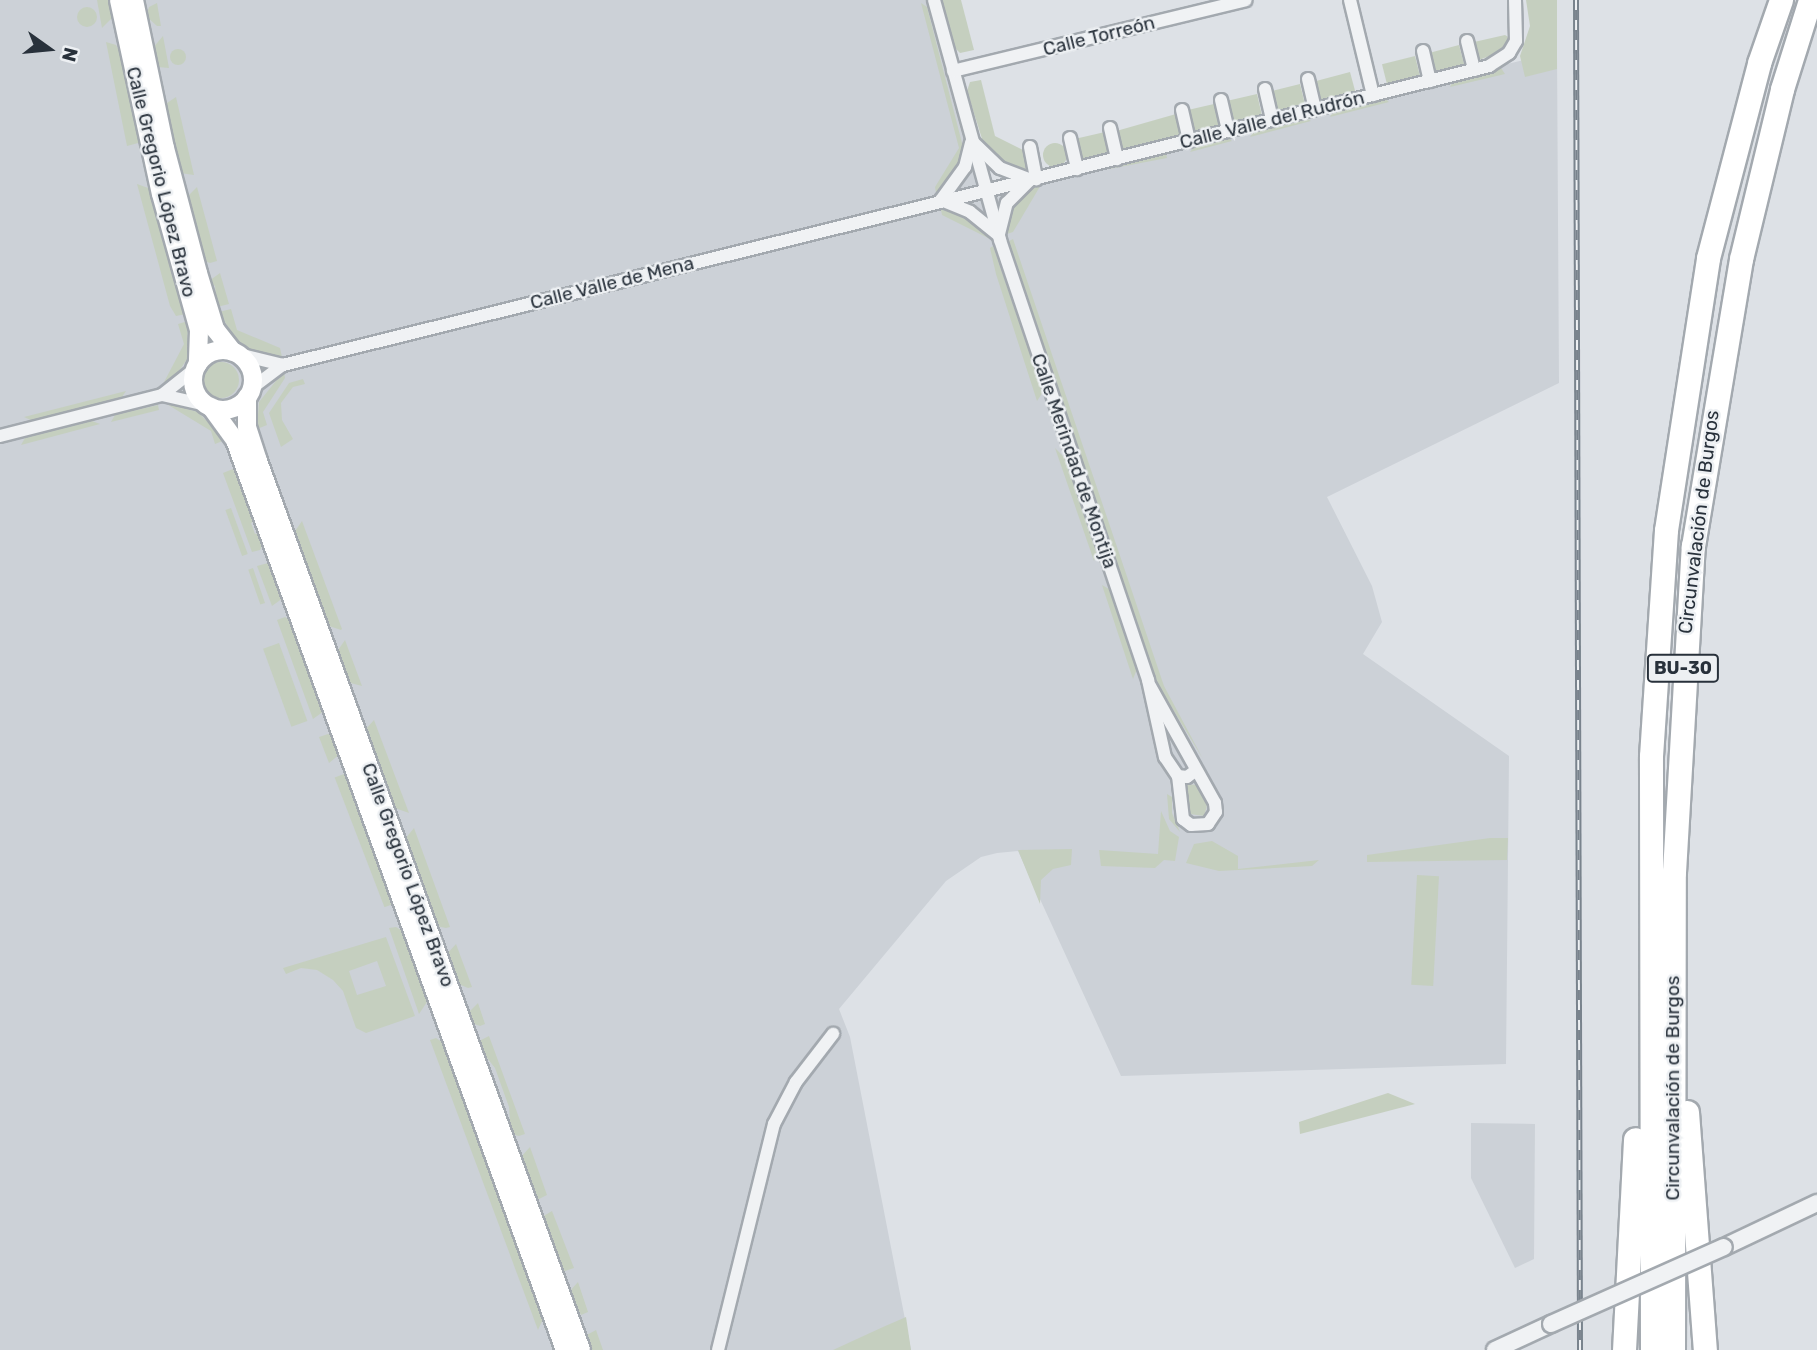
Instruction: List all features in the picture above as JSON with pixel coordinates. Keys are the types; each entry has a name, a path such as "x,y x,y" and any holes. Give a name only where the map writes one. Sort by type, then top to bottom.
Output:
{"highway":[{"name":"Circunvalación de Burgos","path":"1652,1350 1649,919 1651,757 1666,530 1708,258 1759,63 1781,0"},
{"name":"Circunvalación de Burgos","path":"1674,1350 1673,933 1683,658 1699,500 1749,222 1810,0"},
{"path":"1624,1350 1639,999 1649,919"},
{"path":"1673,933 1705,1350"}],"main road":[{"name":"Calle Gregorio López Bravo","path":"119,0 161,194 199,330 197,366"},
{"name":"Calle Gregorio López Bravo","path":"134,0 165,148 198,273 215,329 235,353"},
{"path":"216,351 235,353 252,372 250,393 231,409 208,406 194,388 197,366 216,351"},
{"name":"Calle Gregorio López Bravo","path":"250,393 246,420 254,448 581,1350"},
{"name":"Calle Gregorio López Bravo","path":"208,406 239,450 565,1350"}],"street":[{"name":"Calle Merindad de Montija","path":"934,0 999,236 1150,686 1165,757 1178,776 1179,812 1191,825 1201,827 1213,818 1216,803 1195,771 1194,761 1150,686"},
{"name":"Calle Torreón","path":"953,71 1246,0"},
{"path":"1350,0 1373,95"},
{"name":"Calle Valle del Rudrón","path":"985,190 1474,70 1509,52 1519,29 1515,0"},
{"path":"1467,41 1474,70"},
{"path":"1423,51 1430,81"},
{"path":"1308,79 1315,109"},
{"path":"1265,89 1272,120"},
{"path":"1221,100 1228,131"},
{"path":"1182,110 1189,141"},
{"path":"1110,128 1117,159"},
{"path":"1070,138 1077,169"},
{"path":"971,140 1000,168 1034,180"},
{"path":"971,140 965,167 941,200 970,212 999,236 1007,203 1034,180"},
{"path":"1030,147 1034,180"},
{"name":"Calle Valle de Mena","path":"250,393 283,365 985,190"},
{"name":"Calle Valle de Mena","path":"235,353 283,365"},
{"path":"162,396 197,366"},
{"path":"0,436 162,396 208,406"},
{"path":"1178,776 1187,777 1195,771"},
{"path":"718,1350 774,1124 796,1082 833,1034"},
{"path":"1495,1350 1817,1203"}],"shaded area":[{"path":"0,0 934,0 985,189 1557,52 1559,383 1327,497 1372,586 1382,622 1363,654 1509,756 1506,1064 1121,1076 1018,851 997,853 981,857 946,881 839,1009 850,1037 911,1350 0,1350"},
{"path":"1471,1123 1535,1124 1534,1259 1515,1268 1471,1178"}],"green space":[{"path":"97,0 111,0 113,17 102,28"},
{"path":"942,0 961,0 974,50 960,53 954,47"},
{"path":"1526,0 1557,0 1557,69 1525,77 1520,56 1530,26"},
{"path":"157,3 161,26 157,26 146,16 149,7"},
{"path":"921,3 927,7 963,147 962,161 936,193 935,187 959,148"},
{"path":"83,7 91,7 97,17 91,27 83,27 77,21 77,13"},
{"path":"1505,35 1510,38 1502,51 1479,60 1474,42"},
{"path":"163,36 169,68 158,67 152,49"},
{"path":"106,42 116,45 122,55 140,138 138,143 127,146"},
{"path":"1459,45 1464,64 1436,72 1431,53"},
{"path":"178,49 184,51 184,63 178,65 172,63 170,57 172,51"},
{"path":"1415,56 1420,76 1387,85 1382,64"},
{"path":"1501,68 1505,74 1450,87 1453,81"},
{"path":"1350,72 1355,91 1321,100 1316,81"},
{"path":"981,80 995,136 1025,151 1029,172 1001,163 984,145 967,91 970,82"},
{"path":"1300,84 1305,104 1278,111 1273,91"},
{"path":"1257,94 1262,115 1234,122 1229,101"},
{"path":"176,97 194,175 180,173 164,105"},
{"path":"1384,98 1389,102 1330,117 1333,111"},
{"path":"1214,104 1219,125 1192,132 1187,110"},
{"path":"1176,114 1182,135 1122,153 1115,131"},
{"path":"1306,118 1311,121 1250,137 1255,130"},
{"path":"1105,132 1110,153 1082,160 1077,139"},
{"path":"1227,137 1232,141 1190,152 1196,145"},
{"path":"1055,143 1063,147 1067,155 1063,163 1055,167 1047,163 1043,155 1047,147"},
{"path":"1166,153 1167,158 1108,169 1107,164"},
{"path":"1042,183 1013,232 1007,234 1011,204 1028,188"},
{"path":"137,184 151,189 186,314 176,316 170,306"},
{"path":"197,187 217,261 210,263 204,261 186,198"},
{"path":"941,210 957,211 983,226 990,239 942,215"},
{"path":"1013,239 1164,686 1203,759 1158,685 1009,241"},
{"path":"993,246 1043,392 1037,401 996,274 990,248"},
{"path":"220,273 229,304 217,307 215,286 209,281"},
{"path":"231,309 237,330 280,348 282,357 239,346 219,312"},
{"path":"188,321 187,359 176,376 162,386 184,344 178,324"},
{"path":"221,362 234,367 239,380 234,393 221,398 208,393 203,380 208,367"},
{"path":"284,371 285,378 263,412 267,425 257,429 259,402"},
{"path":"303,379 305,384 293,387 281,403 282,420 293,439 281,447 269,413 289,383"},
{"path":"126,391 120,400 33,421 24,417"},
{"path":"165,403 198,412 225,440 215,444 211,431"},
{"path":"158,405 159,410 111,422 115,415"},
{"path":"92,421 100,424 21,445 25,438"},
{"path":"1055,448 1065,458 1097,552 1094,561"},
{"path":"233,469 255,521 251,523 255,534 259,533 264,543 260,550 252,552 223,473"},
{"path":"231,508 248,554 242,556 225,510"},
{"path":"302,521 341,630 326,625 293,534"},
{"path":"268,563 283,598 272,606 257,566"},
{"path":"253,568 265,603 260,605 248,570"},
{"path":"1102,585 1109,589 1137,669 1133,679"},
{"path":"285,617 292,622 324,711 313,719 277,620"},
{"path":"345,640 362,686 347,682 336,653"},
{"path":"279,643 307,721 291,727 263,649"},
{"path":"374,720 409,813 392,807 365,730"},
{"path":"328,734 334,736 340,754 329,763 319,737"},
{"path":"344,774 394,904 384,907 335,778"},
{"path":"1186,784 1197,785 1203,795 1207,806 1204,816 1190,814"},
{"path":"1167,794 1172,797 1172,813 1180,832 1169,819"},
{"path":"1161,811 1170,831 1179,837 1175,861 1164,860 1155,868 1101,866 1099,850 1158,854"},
{"path":"414,828 450,927 436,926 405,839"},
{"path":"1490,838 1508,838 1507,860 1367,862 1367,855"},
{"path":"1212,841 1238,856 1238,869 1319,860 1312,866 1219,871 1186,863 1194,844"},
{"path":"1072,849 1071,865 1053,869 1041,880 1040,904 1018,850"},
{"path":"1417,875 1439,876 1433,986 1411,985"},
{"path":"396,927 404,932 429,999 419,1014 389,928"},
{"path":"386,937 415,1016 366,1033 356,1028 343,991 333,980 317,970 301,968 286,974 283,968","holes":["377,961 386,986 357,995 349,971"]},
{"path":"456,944 472,987 456,983 446,955"},
{"path":"478,1003 485,1024 480,1026 471,1023 468,1013"},
{"path":"489,1036 525,1134 519,1136 511,1134 509,1107 495,1068 480,1049 481,1040"},
{"path":"436,1038 445,1044 544,1317 538,1330 430,1040"},
{"path":"1388,1093 1415,1104 1300,1134 1299,1122"},
{"path":"530,1147 547,1195 539,1199 534,1198 520,1158"},
{"path":"552,1211 574,1268 565,1271 561,1270 542,1217"},
{"path":"578,1282 588,1312 581,1315 569,1292"},
{"path":"906,1317 911,1350 833,1350 883,1327"},
{"path":"596,1330 603,1350 589,1350 585,1336"}],"railway":[{"path":"1576,0 1580,1350"}]}
